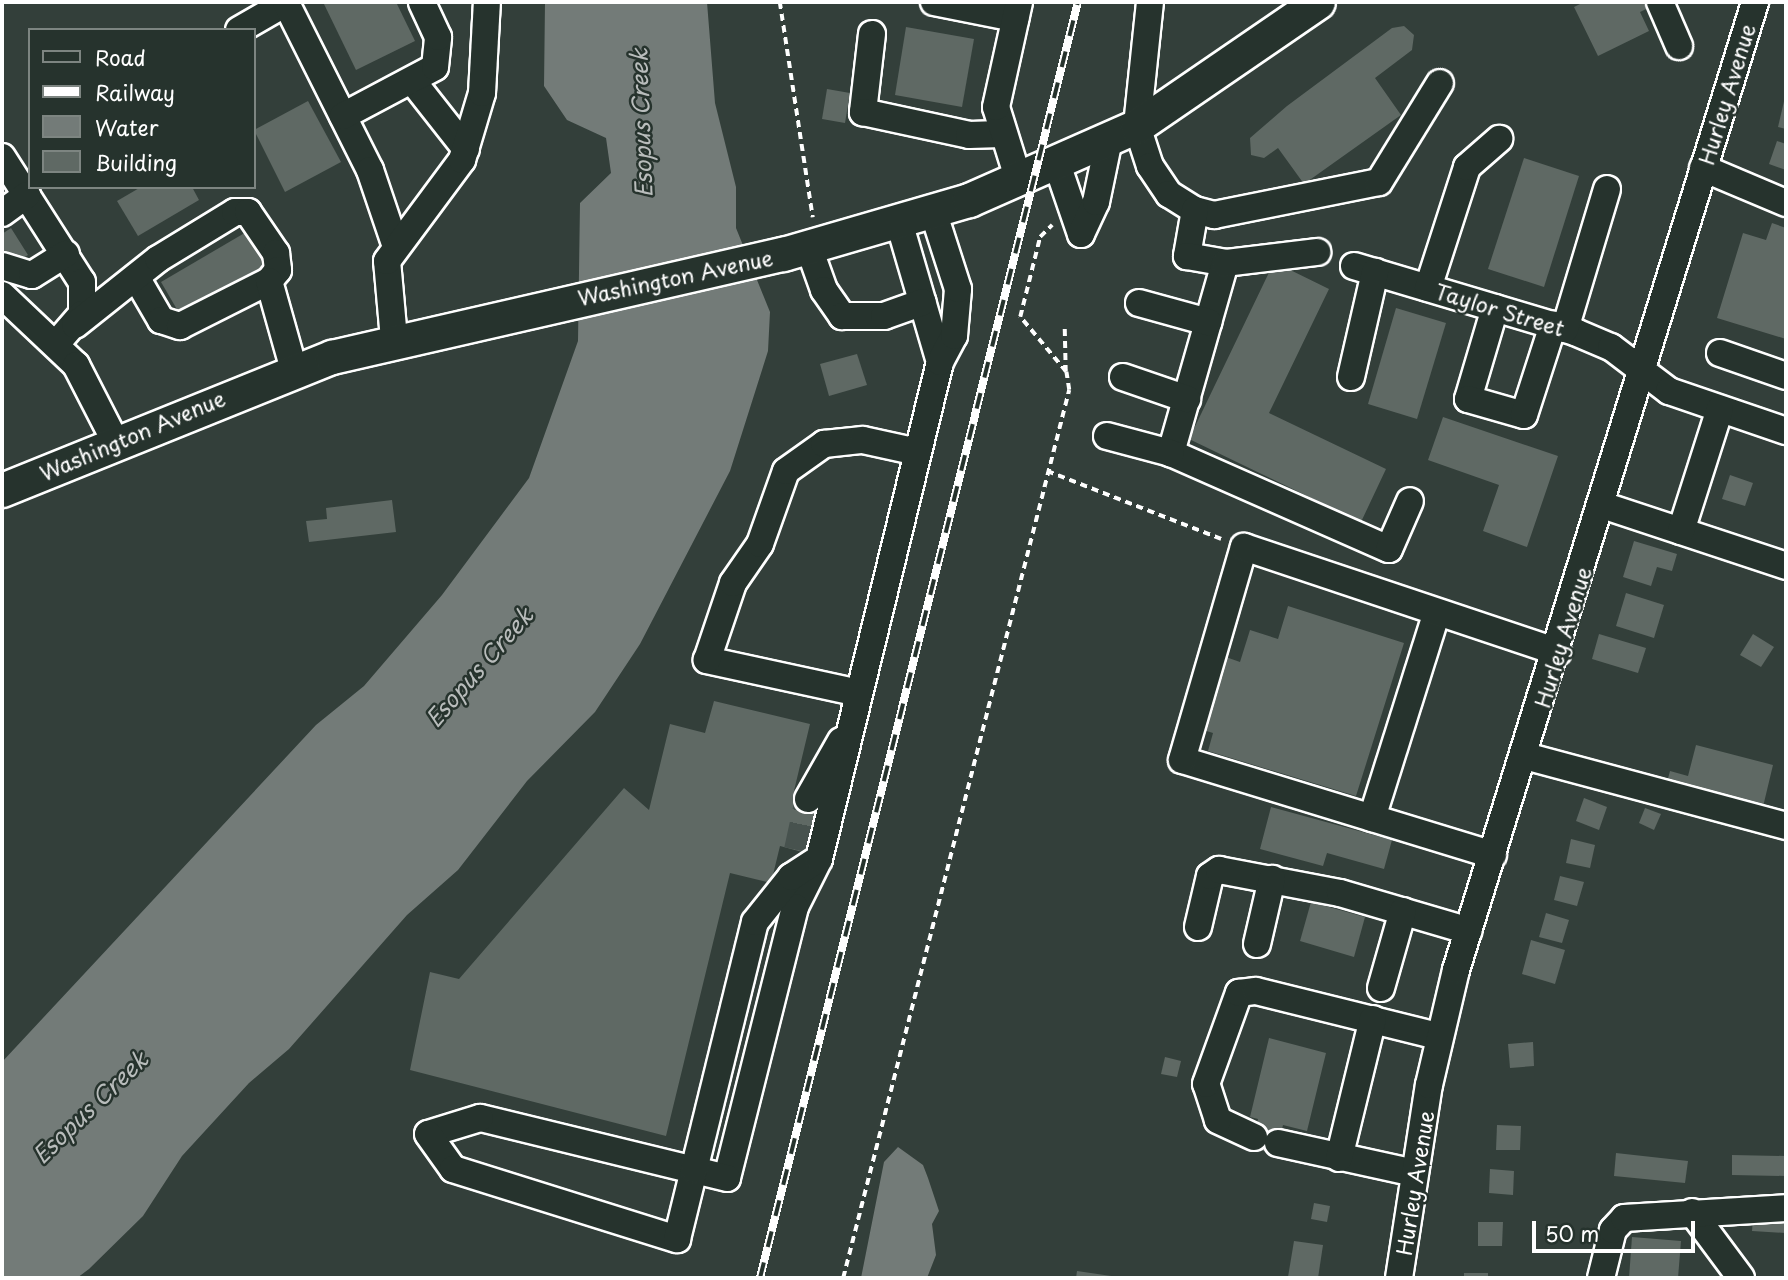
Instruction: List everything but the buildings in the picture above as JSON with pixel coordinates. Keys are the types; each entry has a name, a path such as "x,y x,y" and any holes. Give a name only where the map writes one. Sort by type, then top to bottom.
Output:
{"main road":[{"name":"Washington Avenue","path":"2,490 115,441 294,370 394,339 804,247 899,222 1019,181 1123,133 1318,2"}],"street":[{"path":"343,116 414,83 435,67 440,53 422,2"},
{"path":"394,339 385,281 395,244 446,185 466,149 482,93 487,2"},
{"path":"934,2 1017,10 997,88 1001,134 1019,181"},
{"path":"1057,164 1081,234 1123,133 1150,2"},
{"path":"1660,2 1679,46"},
{"name":"Hurley Avenue","path":"1399,1278 1438,1036 1558,652 1639,368 1755,2"},
{"path":"242,28 286,3 370,170 395,244"},
{"path":"872,34 863,112 969,135 1001,134"},
{"path":"414,83 466,149"},
{"path":"1123,133 1169,194 1195,210 1214,215 1379,182 1440,83"},
{"path":"1429,288 1467,167 1499,139"},
{"path":"2,157 66,254 85,298 66,333"},
{"path":"1703,168 1786,203"},
{"path":"1495,308 1468,399 1524,415 1559,327 1608,189"},
{"path":"2,213 27,195"},
{"path":"1195,210 1187,256 1225,263 1317,252"},
{"path":"808,855 755,922 694,1170 677,1239 453,1169 428,1134 480,1118 694,1170 726,1178 808,855 852,725 940,362 954,337 958,289 933,211"},
{"path":"66,333 136,276 235,212 248,212 276,253 278,270 269,281 180,326 161,320 136,276"},
{"path":"899,222 940,362"},
{"path":"804,247 824,290 842,316 884,316 923,302"},
{"path":"2,266 32,275 66,254"},
{"path":"1171,453 1225,263"},
{"name":"Taylor Street","path":"1351,377 1365,269 1559,327 1611,347 1668,391 1786,431"},
{"path":"269,281 294,370"},
{"path":"2,295 66,333 115,441"},
{"path":"1139,303 1208,322"},
{"path":"1720,354 1786,376"},
{"path":"1123,377 1187,399"},
{"path":"1681,531 1720,409"},
{"path":"1107,436 1171,453 1389,549 1410,501"},
{"path":"859,694 707,660 733,583 760,544 786,471 824,443 863,440 918,452"},
{"path":"1602,505 1681,531 1785,559"},
{"path":"1493,855 1181,760 1244,547 1436,615 1558,652"},
{"path":"1372,818 1436,615"},
{"path":"808,799 852,725"},
{"path":"1525,756 1786,826"},
{"path":"1198,927 1215,871 1272,879 1403,911 1469,931"},
{"path":"1257,944 1272,879"},
{"path":"1381,988 1403,911"},
{"path":"1415,1173 1266,1140 1218,1120 1206,1084 1239,993 1256,991 1438,1036"},
{"path":"1339,1157 1373,1019"},
{"path":"1601,1278 1613,1230 1624,1217 1786,1208"},
{"path":"1692,1212 1741,1278"}],"path":[{"path":"780,2 805,186 804,247"},
{"path":"1055,222 1040,237 1020,317 1066,372"},
{"path":"844,1278 1069,390 1066,372 1066,329"},
{"path":"1047,471 1244,547"}],"water":[{"name":"Esopus Creek","path":"545,2 707,2 715,103 736,187 736,228 770,312 768,351 730,471 640,644 595,712 527,781 458,870 407,915 289,1049 249,1083 182,1156 143,1216 89,1269 77,1278 2,1278 2,1062 316,725 364,686 442,595 529,478 578,341 580,203 611,173 606,138 567,120 544,86"},
{"path":"898,1147 923,1165 928,1178 939,1211 932,1224 936,1255 927,1278 861,1278 884,1162"}],"tunnel":[{"path":"797,850 808,799"}],"railway":[{"path":"760,1278 1078,2"}]}
